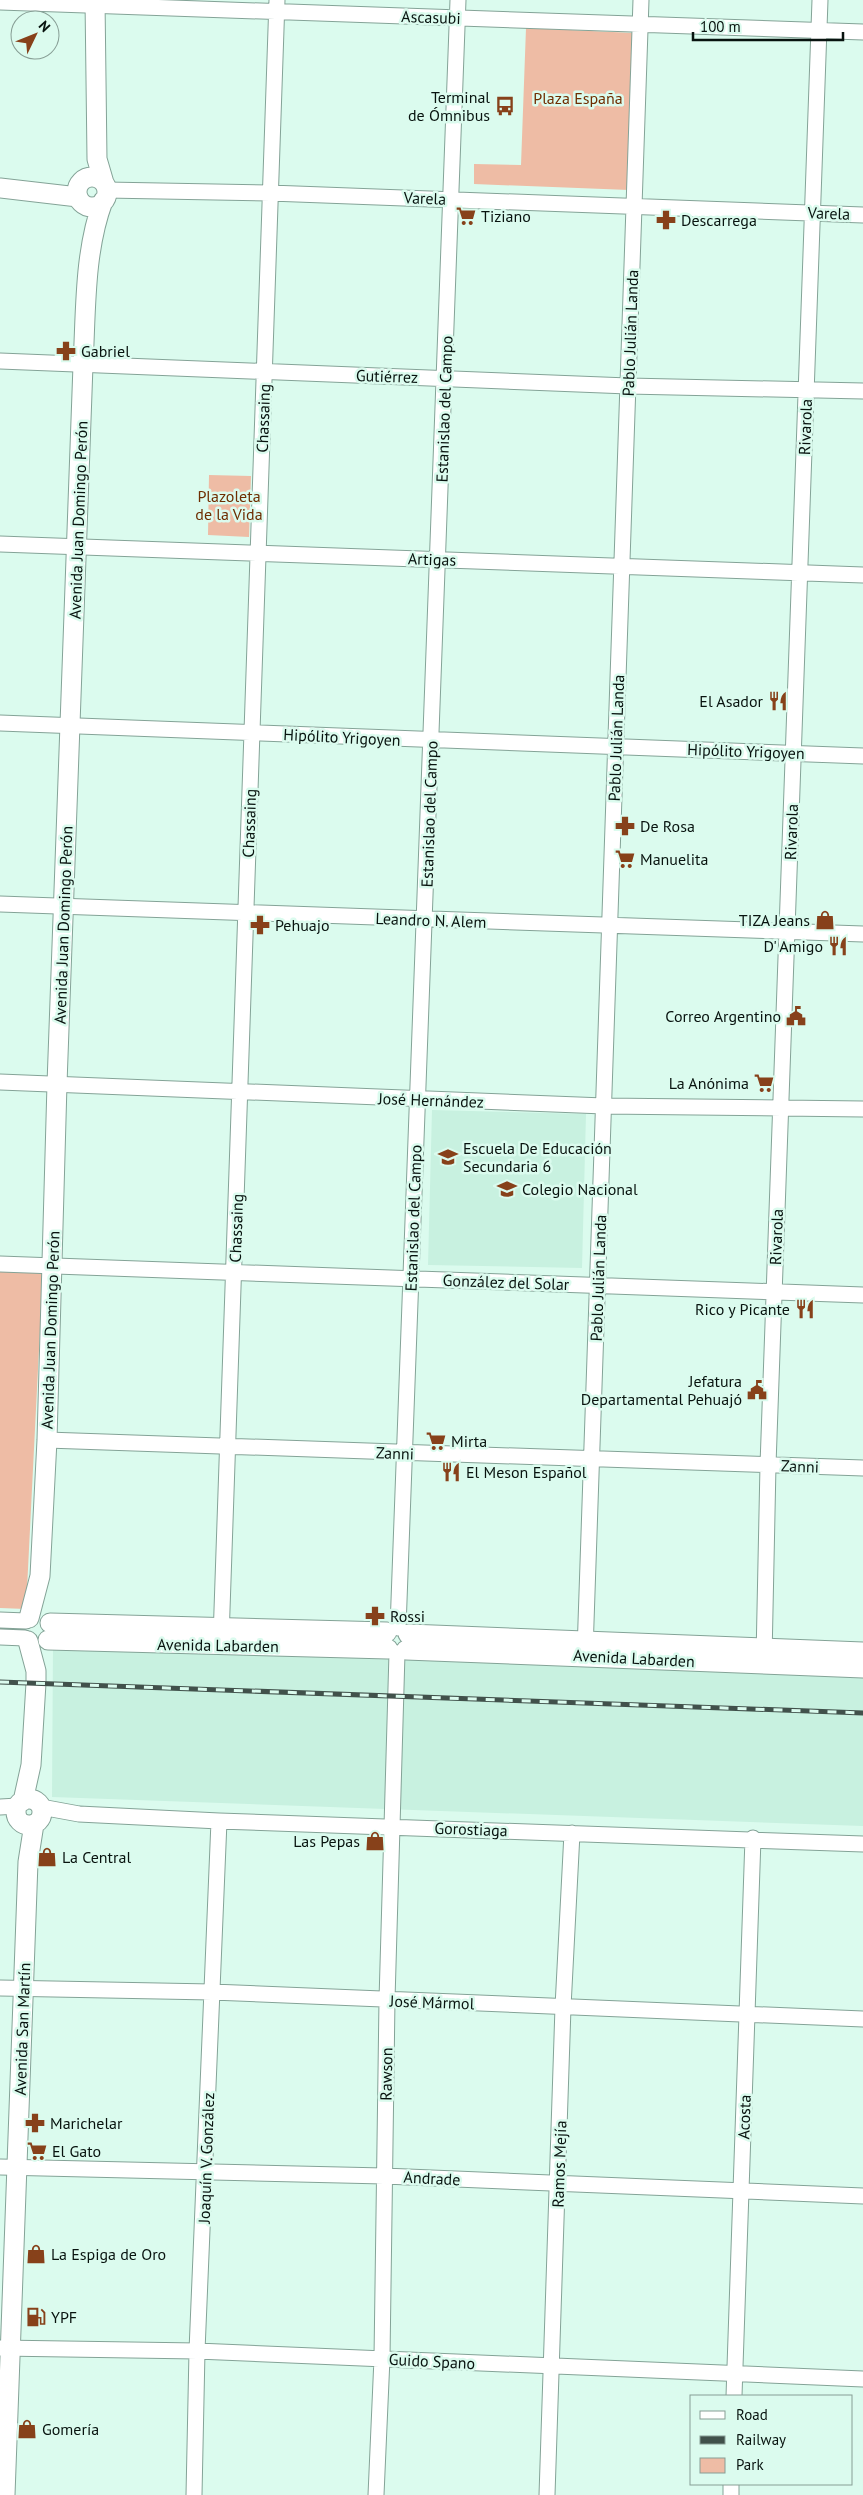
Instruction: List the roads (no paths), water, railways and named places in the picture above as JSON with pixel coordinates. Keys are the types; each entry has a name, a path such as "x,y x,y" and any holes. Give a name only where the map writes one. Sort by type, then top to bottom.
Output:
{"main road":[{"name":"Avenida Juan Domingo Perón","path":"37,1631 47,1440 57,1084 65,908 83,365 88,274 97,217 104,192 97,159 95,2"},
{"name":"Avenida Juan Domingo Perón","path":"88,274 80,191 95,112"},
{"path":"0,188 33,193 80,191 92,177 104,192 89,206 80,191"},
{"name":"Avenida Labarden","path":"37,1631 397,1641 586,1649 764,1657 863,1668"},
{"name":"Avenida San Martín","path":"5,2495 8,2168 24,1990 28,1862 23,1812 31,1765 37,1631"},
{"name":"Avenida Labarden","path":"764,1657 863,1652"}],"street":[{"name":"Estanislao del Campo","path":"397,1641 458,0"},
{"name":"Pablo Julián Landa","path":"586,1649 641,0"},
{"name":"Rivarola","path":"764,1657 768,1465 820,0"},
{"name":"Ascasubi","path":"0,2 277,6 458,18 863,32"},
{"name":"Chassaing","path":"221,1637 277,6"},
{"name":"Varela","path":"104,192 270,193 634,205 863,215"},
{"name":"Gutiérrez","path":"0,361 264,372 445,377 628,386 863,391"},
{"name":"Artigas","path":"0,544 863,575"},
{"name":"Hipólito Yrigoyen","path":"0,723 431,741 793,752 863,756"},
{"name":"Leandro N. Alem","path":"0,904 65,908 246,912 424,920 863,934"},
{"name":"José Hernández","path":"0,1082 240,1090 418,1100 604,1106 863,1109"},
{"name":"González del Solar","path":"0,1264 863,1295"},
{"name":"Zanni","path":"47,1440 863,1468"},
{"name":"Avenida Labarden","path":"0,1620 37,1631"},
{"name":"Avenida Labarden","path":"0,1637 37,1631"},
{"name":"Rawson","path":"376,2495 382,2358 387,2000 397,1641"},
{"name":"Gorostiaga","path":"23,1812 754,1838 863,1844"},
{"name":"Joaquín V. González","path":"194,2495 219,1820"},
{"name":"Ramos Mejía","path":"547,2495 572,1833"},
{"name":"Acosta","path":"734,2395 754,1838"},
{"name":"José Mármol","path":"0,1988 24,1990 212,1992 863,2019"},
{"name":"Andrade","path":"8,2168 384,2176 863,2196"},
{"name":"Guido Spano","path":"5,2348 198,2351 863,2379"}],"railway":[{"path":"0,1682 863,1713"}],"place":[{"name":"Terminal de Ómnibus","path":"505,106"},
{"name":"Tiziano","path":"466,216"},
{"name":"Descarrega","path":"666,220"},
{"name":"Gabriel","path":"66,351"},
{"name":"El Asador","path":"778,701"},
{"name":"De Rosa","path":"625,826"},
{"name":"Manuelita","path":"625,859"},
{"name":"TIZA Jeans","path":"825,920"},
{"name":"Pehuajo","path":"260,925"},
{"name":"D' Amigo","path":"838,946"},
{"name":"Correo Argentino","path":"796,1016"},
{"name":"La Anónima","path":"764,1083"},
{"name":"Escuela De Educación Secundaria 6","path":"448,1157"},
{"name":"Colegio Nacional","path":"507,1189"},
{"name":"Rico y Picante","path":"805,1309"},
{"name":"Jefatura Departamental Pehuajó","path":"757,1390"},
{"name":"Mirta","path":"436,1441"},
{"name":"El Meson Español","path":"451,1472"},
{"name":"Rossi","path":"375,1616"},
{"name":"Las Pepas","path":"375,1841"},
{"name":"La Central","path":"47,1857"},
{"name":"Marichelar","path":"35,2123"},
{"name":"El Gato","path":"37,2151"},
{"name":"La Espiga de Oro","path":"36,2254"},
{"name":"YPF","path":"36,2317"},
{"name":"Gomería","path":"27,2429"}],"park label":[{"name":"Plaza España","path":"578,98"},
{"name":"Plazoleta de la Vida","path":"229,505"}]}
